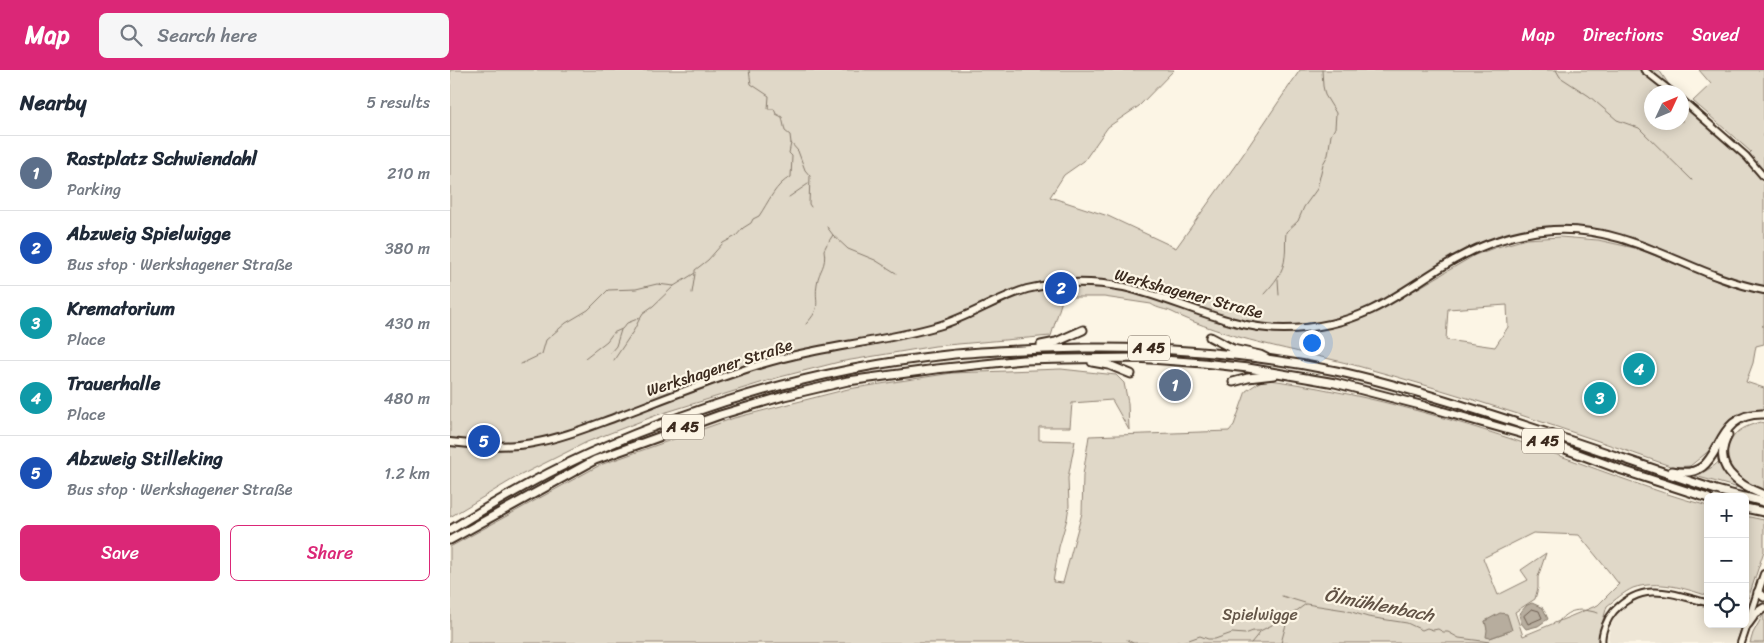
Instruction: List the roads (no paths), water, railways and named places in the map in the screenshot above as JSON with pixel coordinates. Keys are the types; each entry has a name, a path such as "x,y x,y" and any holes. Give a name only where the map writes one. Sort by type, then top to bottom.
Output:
{"highway":[{"path":"1023,349 1056,342 1083,330"},
{"path":"1210,337 1234,349 1260,354 1273,361"},
{"name":"A 45","path":"450,530 530,482 590,453 714,406 781,386 852,370 944,355 1023,349 1137,348 1204,351 1336,371 1416,392 1511,421 1728,493"},
{"name":"A 45","path":"450,540 595,460 666,433 775,398 848,381 916,371 1023,360 1137,358 1248,368 1335,383 1530,436 1619,470 1704,497"},
{"path":"1065,359 1109,365 1131,374"},
{"path":"1233,382 1268,376 1292,376"},
{"path":"1644,466 1680,473 1693,472 1709,461 1731,424 1744,416 1764,414"},
{"path":"1764,418 1752,418 1735,426 1725,441 1723,456 1726,468 1735,480 1747,488 1764,495"},
{"name":"A 45","path":"1749,498 1764,502"},
{"path":"1749,509 1764,512"},
{"path":"1749,623 1756,613 1764,608"}],"main road":[{"name":"Werkshagener Straße","path":"450,442 509,446 549,440 762,364 939,326 1016,293 1049,285 1085,283 1122,287 1240,324 1264,328 1307,328 1345,320 1375,308 1458,258 1495,241 1533,232 1566,230 1604,233 1624,239 1730,282 1764,290"},
{"path":"1749,622 1762,593 1764,574"},
{"path":"1741,643 1747,628"}],"street":[{"path":"1644,70 1663,85"},
{"path":"1689,106 1746,156 1764,177"},
{"path":"1602,643 1605,626 1611,614 1623,601 1634,595 1644,592 1657,592 1704,602"}],"water":[{"path":"1532,603 1543,608 1548,619 1538,626 1526,629 1521,623 1519,614 1527,605"},
{"path":"1500,613 1507,614 1512,630 1490,638 1486,637 1485,621"}],"waterway":[{"path":"749,70 751,84 769,96 768,109 774,109 776,114 782,117 785,131 790,135 791,143 798,151 805,170 810,176 809,204 811,207"},
{"path":"1264,294 1275,281 1283,267 1286,232 1298,221 1304,207 1317,189 1323,164 1328,155 1331,135 1335,128 1336,113 1325,95 1322,70"},
{"path":"1556,70 1560,77 1589,96 1617,120 1639,128 1692,180"},
{"path":"521,364 542,354 546,340 566,323 588,310 608,290 636,289 657,284 674,286 695,273 695,270 708,260 723,243 736,236 753,219 759,216 781,184 791,177 792,156 789,153 791,143"},
{"path":"789,197 808,184"},
{"path":"827,227 833,235 829,241"},
{"path":"833,235 848,249 875,260 896,273"},
{"path":"806,324 816,308 817,284 824,264 824,250 827,244"},
{"path":"692,293 695,274"},
{"path":"1278,279 1279,295"},
{"path":"585,358 607,341 613,333 622,329 627,323 640,318 643,313 674,286"},
{"path":"614,360 640,318"},
{"path":"611,352 616,346 621,330"},
{"path":"1282,596 1305,603"},
{"name":"Ölmühlenbach","path":"1281,643 1288,617 1306,604 1407,623 1422,630 1427,628 1438,629 1459,638 1490,642"},
{"name":"Ölmühlenbach","path":"1557,624 1570,612 1586,610 1598,613"},
{"path":"1172,643 1200,636 1215,639 1232,633 1245,634 1260,631 1272,625 1281,615 1290,614"},
{"path":"1251,643 1260,632"},
{"path":"1127,640 1133,643"}],"place":[{"name":"Abzweig Spielwigge","path":"1061,288"},
{"name":"Trauerhalle","path":"1639,369"},
{"name":"Rastplatz Schwiendahl","path":"1175,385"},
{"name":"Krematorium","path":"1600,398"},
{"name":"Abzweig Stilleking","path":"484,441"}],"park label":[{"name":"Spielwigge","path":"1260,614"}]}
